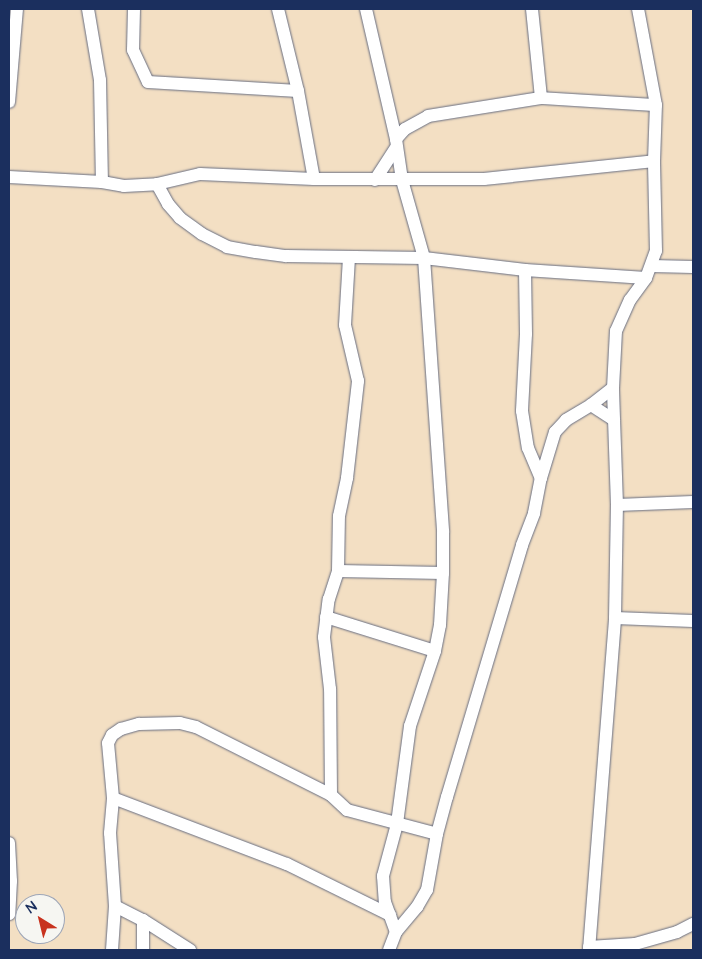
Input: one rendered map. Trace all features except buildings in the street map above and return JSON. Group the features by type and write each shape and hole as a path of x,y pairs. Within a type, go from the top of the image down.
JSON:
{"street":[{"path":"9,102 17,9"},
{"path":"88,9 100,80 102,182"},
{"path":"134,9 133,50 148,82 298,91"},
{"path":"278,9 298,91 314,179"},
{"path":"366,9 396,143 402,180 424,258 433,421 443,532 440,625 435,651 410,726 397,824 383,876 385,902 396,932"},
{"path":"532,9 541,98"},
{"path":"638,9 656,105 654,160 656,251 652,266 630,300 616,331 613,388 618,505 615,618 589,948 635,944 677,932 693,924"},
{"path":"375,180 405,129 428,116 541,98 656,105"},
{"path":"9,177 102,182 124,186 157,184 200,174 314,179 484,179 654,160"},
{"path":"157,184 168,204 180,218 202,234 227,247 286,256 424,258 525,270 646,278"},
{"path":"331,795 331,698 324,637 326,617 338,571 340,516 347,478 358,381 345,325 349,258"},
{"path":"652,266 693,267"},
{"path":"525,270 526,334 522,412 528,448 541,478"},
{"path":"389,950 396,932 417,907 427,890 437,834 506,598 534,513 541,478 555,432 566,420 591,405 613,388"},
{"path":"591,405 614,420"},
{"path":"618,505 693,502"},
{"path":"338,571 443,573"},
{"path":"326,617 435,651"},
{"path":"615,618 693,621"},
{"path":"112,950 115,906 110,833 114,798 108,743 112,734 121,729 139,724 180,723 196,727 331,795 347,810 437,834"},
{"path":"114,798 287,864 390,915"},
{"path":"9,843 11,881 9,914"},
{"path":"115,906 143,920 190,950"},
{"path":"143,920 143,950"}]}
